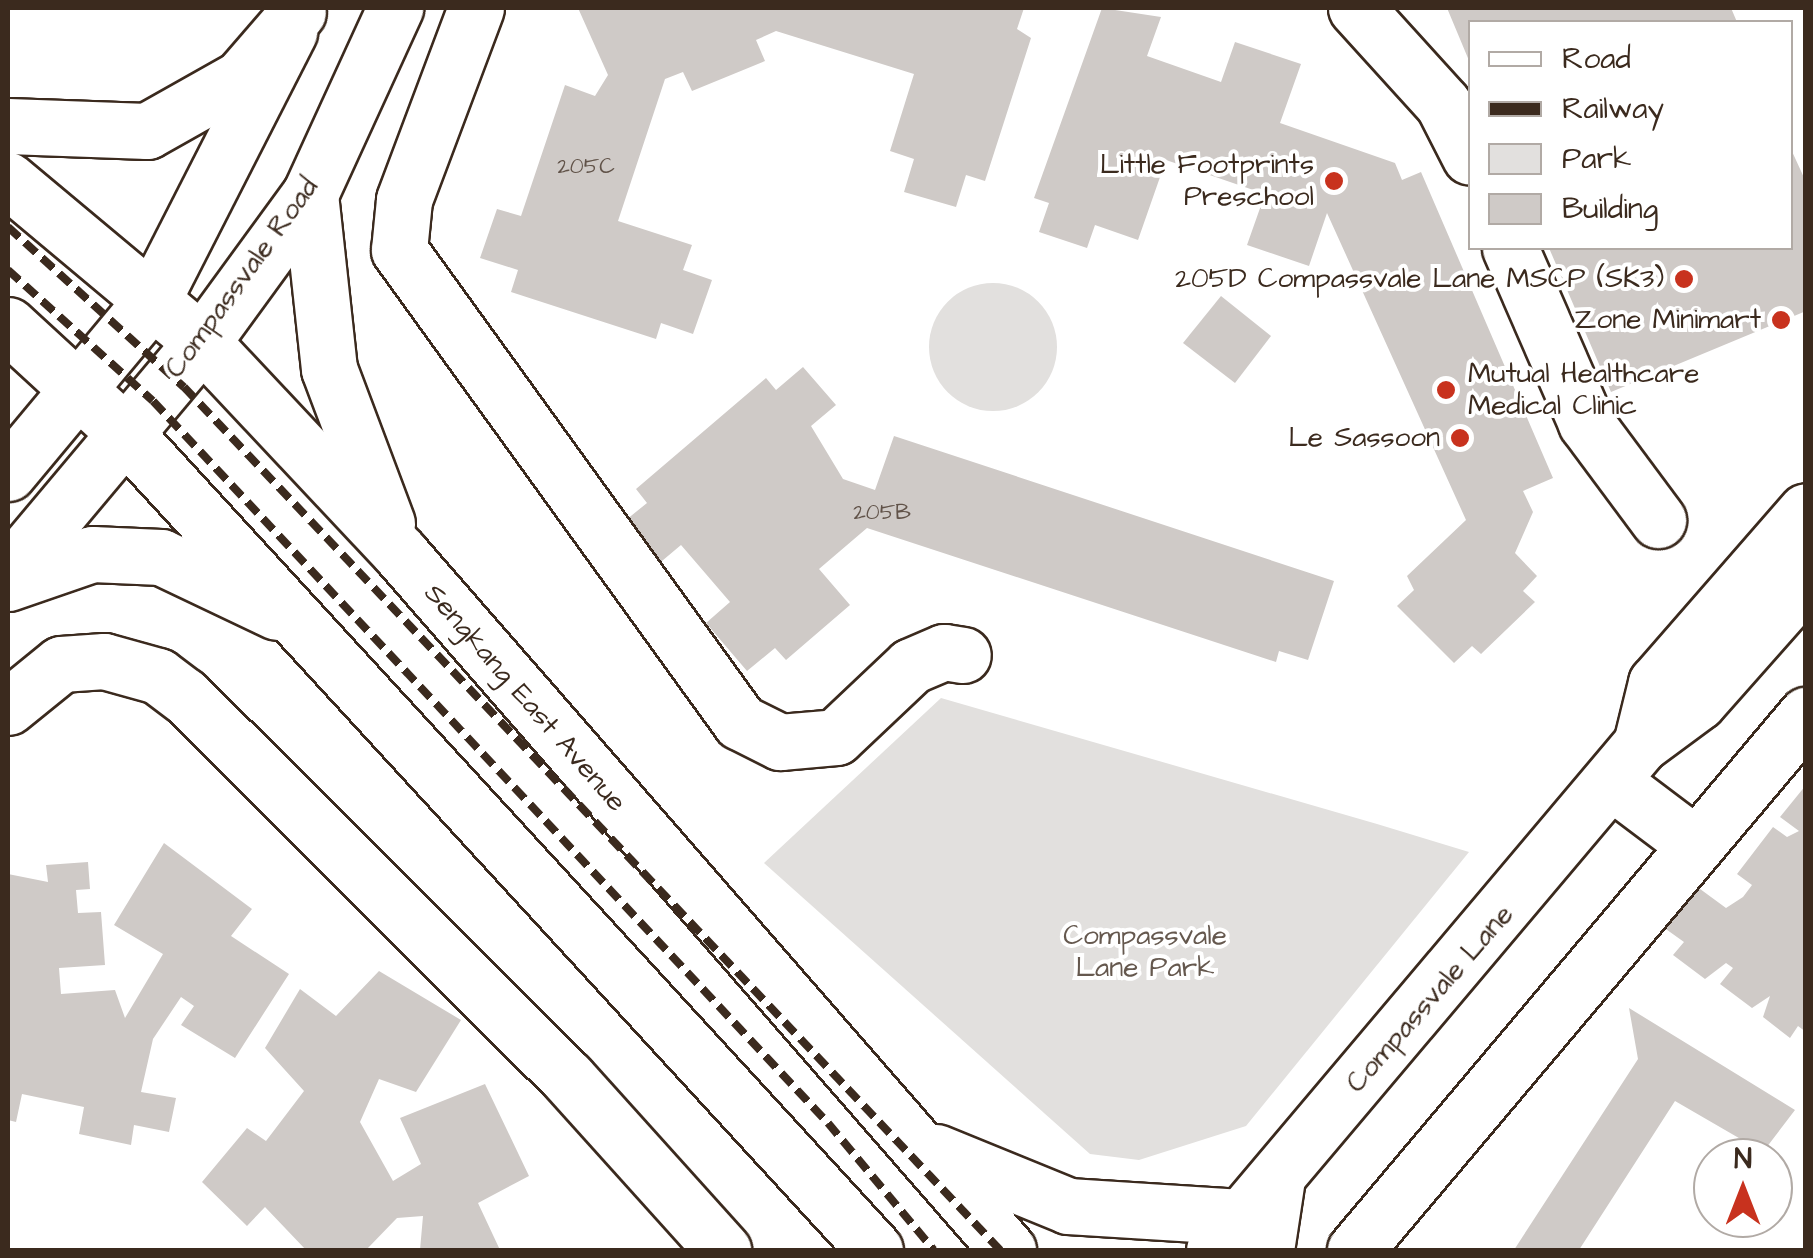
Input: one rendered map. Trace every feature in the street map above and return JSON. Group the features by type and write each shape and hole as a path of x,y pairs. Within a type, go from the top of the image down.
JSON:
{"main road":[{"name":"Compassvale Road","path":"8,573 122,430 202,342 310,194 395,8"},
{"path":"476,8 396,236 407,267 740,722 780,742 836,737 911,666 944,652 964,655"},
{"path":"1356,8 1434,92 1468,153"},
{"path":"8,126 146,131 240,78 299,10"},
{"path":"8,473 84,392 154,299 299,10"},
{"name":"Sengkang East Avenue","path":"8,180 202,342 400,553 1008,1250"},
{"path":"310,194 328,369 400,553"},
{"path":"1511,250 1586,423 1658,520"},
{"path":"8,325 122,430 876,1250"},
{"name":"Compassvale Lane","path":"1626,763 1656,683 1806,511"},
{"path":"8,584 92,554 161,557 303,624"},
{"name":"Compassvale Lane","path":"1251,1224 1626,763 1698,702 1806,580"},
{"path":"8,707 61,664 104,661 158,676 184,696 568,1078 723,1250"},
{"path":"1355,1250 1692,842 1806,715"},
{"path":"1626,763 1692,842"},
{"path":"908,1136 985,1179 1068,1206 1251,1224"}],"green space":[{"path":"993,283 1017,288 1038,302 1052,323 1057,347 1052,371 1038,392 1017,406 993,411 969,406 948,392 934,371 929,347 934,323 948,302 969,288"},
{"name":"Compassvale Lane Park","path":"941,698 1469,852 1246,1126 1139,1160 1090,1154 764,863"}],"building":[{"path":"578,8 1024,8 1017,29 1031,38 985,181 966,175 956,207 904,192 914,159 890,151 914,74 776,31 756,40 765,61 692,91 683,72 665,79 618,221 692,245 683,270 712,280 693,334 661,323 656,339 511,292 518,270 480,258 497,209 521,216 565,85 595,96 608,75"},
{"path":"1102,8 1161,17 1147,56 1221,82 1235,42 1301,64 1280,123 1395,163 1402,180 1421,172 1553,478 1523,491 1533,512 1515,553 1537,576 1523,591 1535,602 1481,654 1472,646 1454,663 1397,606 1414,590 1407,576 1466,520 1327,213 1309,266 1247,245 1265,194 1166,160 1138,240 1095,225 1087,248 1039,232 1049,203 1034,198"},
{"path":"1447,8 1731,8 1736,20 1468,20 1468,58"},
{"name":"205D Compassvale Lane MSCP (SK3)","path":"1793,154 1806,182 1806,311 1611,392 1550,250 1793,250"},
{"path":"1221,296 1271,336 1235,383 1183,343"},
{"path":"803,367 836,405 811,426 843,479 875,490 894,436 1334,581 1308,660 1279,651 1276,662 867,528 819,569 850,605 786,660 775,648 747,671 706,623 730,602 681,545 656,566 621,524 647,503 636,489 766,378 776,390"},
{"path":"1806,785 1806,1032 1798,1026 1790,1038 1763,1017 1770,996 1752,1008 1720,984 1733,968 1726,963 1705,979 1673,955 1684,942 1663,927 1696,886 1726,908 1743,897 1752,885 1737,874 1773,827 1787,837 1799,831 1780,817"},
{"path":"164,843 252,909 231,936 289,974 235,1058 181,1025 194,1006 181,997 153,1039 141,1092 176,1098 169,1132 134,1125 131,1145 79,1134 84,1107 22,1094 16,1122 8,1120 8,874 48,882 46,865 88,862 90,889 76,890 78,913 101,912 105,965 59,968 61,994 115,990 125,1018 163,954 114,925"},
{"path":"379,971 461,1020 416,1092 379,1079 360,1122 393,1181 421,1164 400,1118 485,1084 529,1176 478,1203 500,1250 420,1250 423,1216 397,1218 366,1250 306,1250 265,1207 247,1226 202,1182 247,1128 266,1141 304,1091 265,1048 300,989 336,1016"},
{"path":"1629,1008 1795,1110 1774,1138 1739,1138 1675,1101 1579,1250 1514,1250 1638,1059"}],"railway":[{"path":"8,227 184,387 1000,1250"},
{"path":"8,270 153,401 828,1123 934,1250"}],"place":[{"name":"Little Footprints Preschool","path":"1334,181"},
{"name":"205D Compassvale Lane MSCP (SK3)","path":"1684,279"},
{"name":"Zone Minimart","path":"1781,320"},
{"name":"Mutual Healthcare Medical Clinic","path":"1446,390"},
{"name":"Le Sassoon","path":"1460,438"}]}
